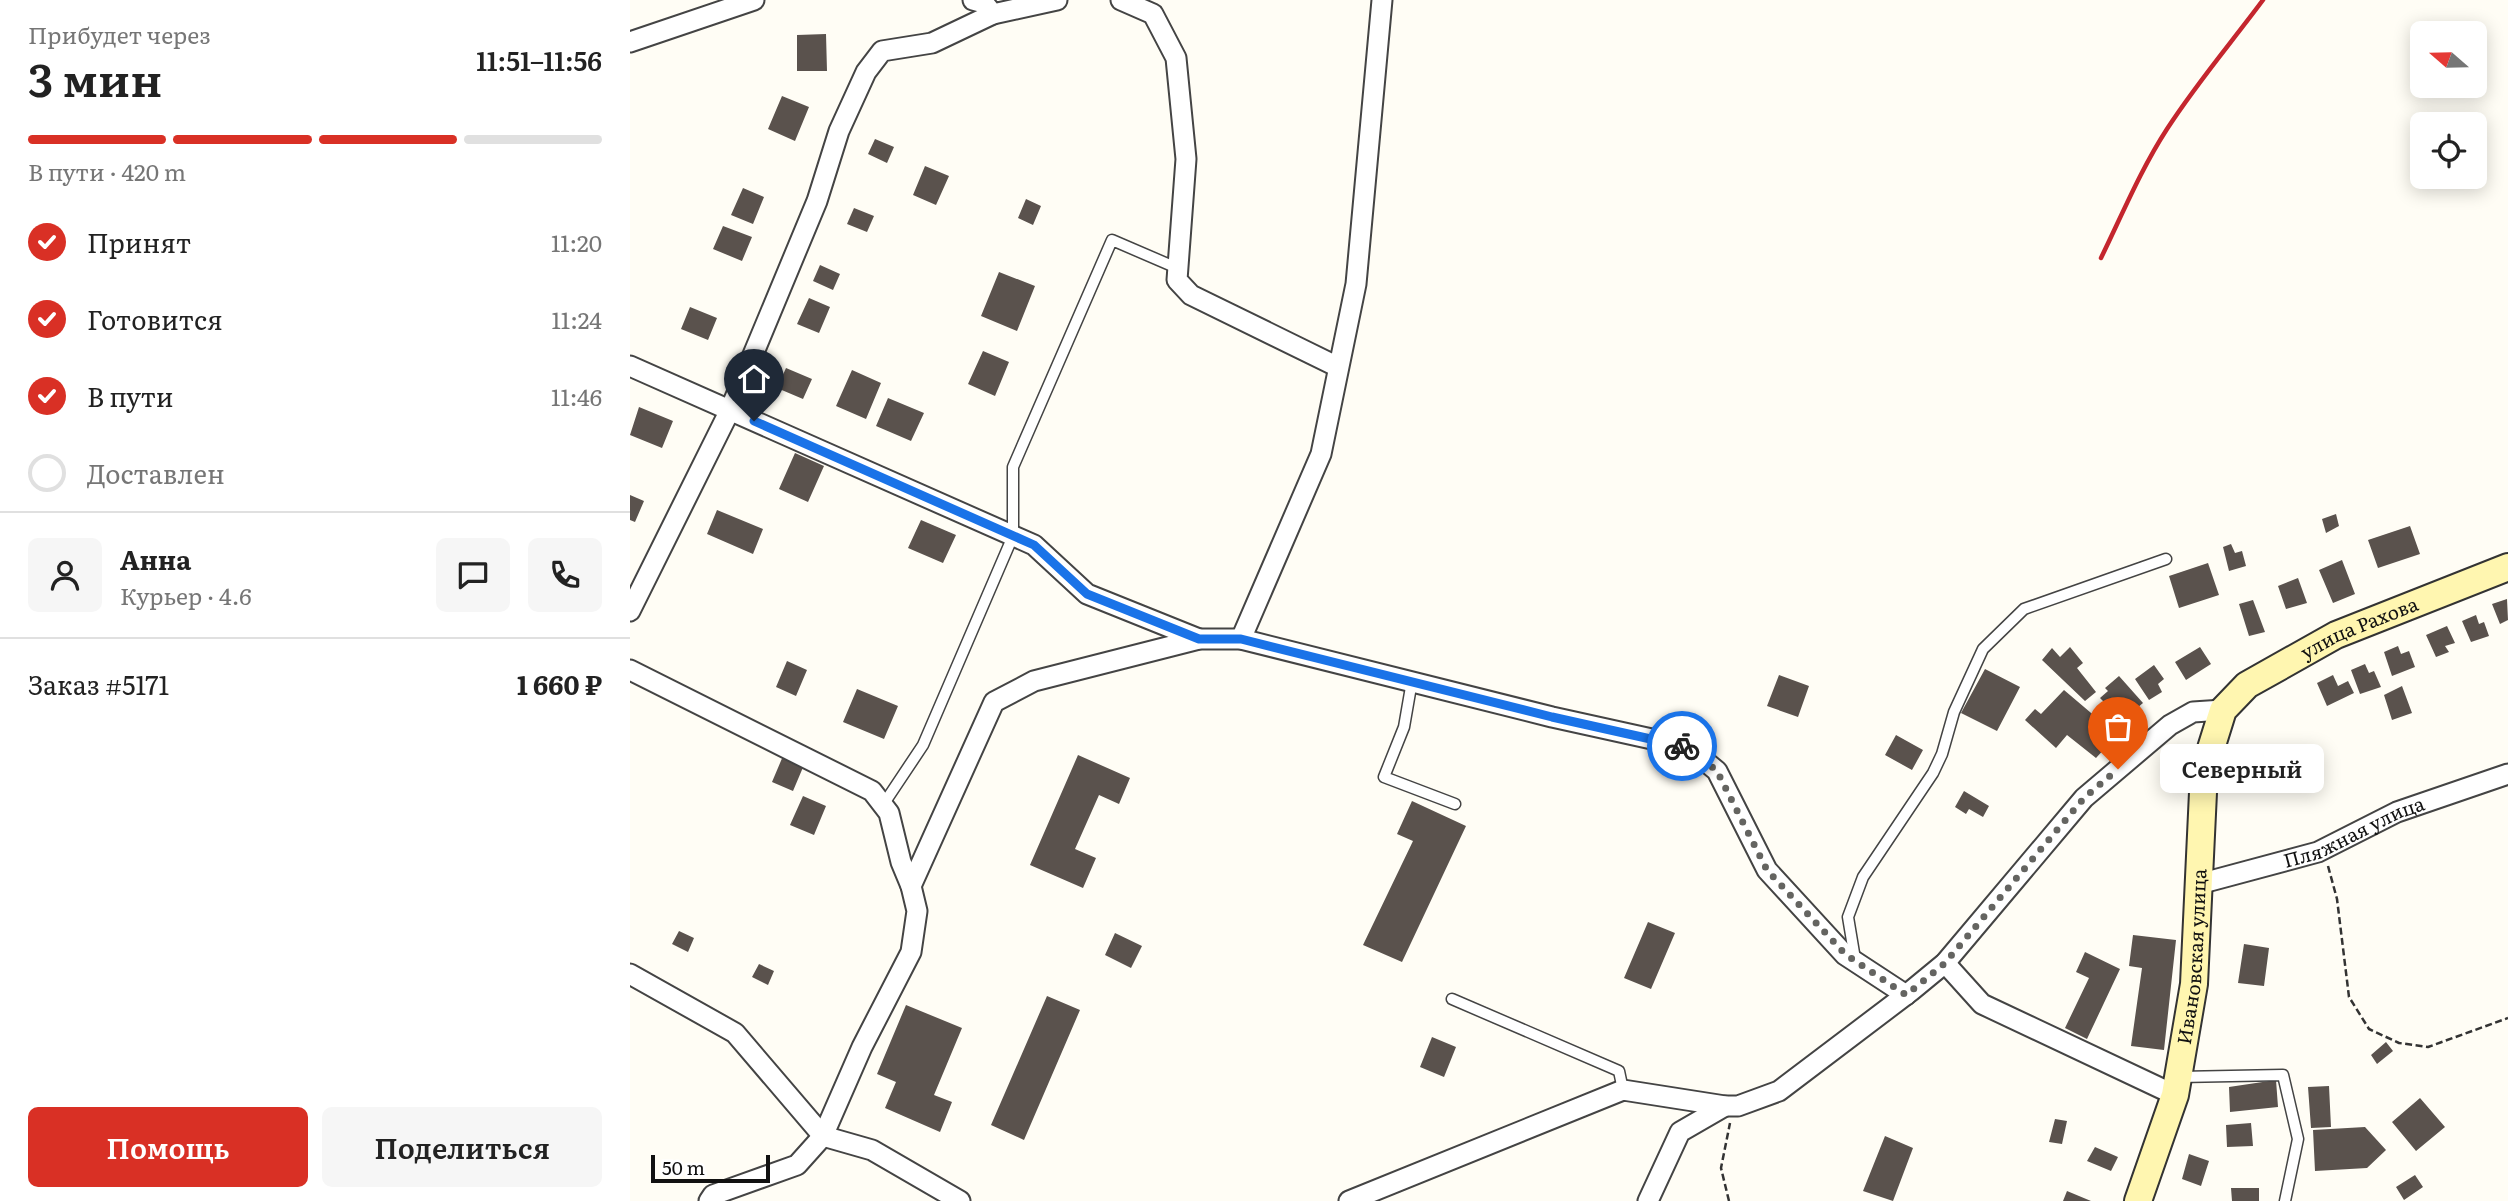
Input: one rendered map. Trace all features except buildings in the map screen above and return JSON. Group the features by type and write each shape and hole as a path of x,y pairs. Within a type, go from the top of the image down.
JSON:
{"main road":[{"name":"улица Рахова","path":"2223,710 2247,685 2336,635 2508,566"},
{"name":"Ивановская улица","path":"2138,1201 2177,1086 2194,984 2204,771 2223,710"}],"street":[{"path":"630,42 754,0"},
{"path":"973,0 984,3 993,14"},
{"path":"630,611 730,410 817,201 839,131 866,72 882,51 932,43 993,14 1057,0"},
{"path":"1121,0 1153,13 1176,58 1185,159 1177,281 1191,295 1338,367"},
{"path":"1241,639 1321,454 1356,284 1382,0"},
{"path":"630,366 1034,545 1087,594 1199,639"},
{"path":"911,886 994,702 1034,681 1199,639 1241,639 1552,717 1688,747 1717,771 1767,870 1856,963 1906,995"},
{"path":"630,670 873,791 889,813 916,911 911,953 862,1047 823,1136 797,1165 707,1199"},
{"path":"1648,1201 1680,1132 1731,1106 1779,1091 1906,995 1945,963 2084,798 2169,725 2193,712 2223,710"},
{"name":"Пляжная улица","path":"2199,884 2318,852 2397,813 2508,774"},
{"path":"1945,963 1982,1004 2177,1086"},
{"path":"630,974 735,1032 823,1136 872,1150 960,1201"},
{"path":"1349,1201 1623,1090 1731,1106"}],"lane":[{"path":"883,805 923,745 1013,536 1013,467 1112,240 1177,268"},
{"path":"1856,963 1848,917 1863,877 1933,773 1942,754 1954,712 1983,649 2024,608 2166,559"},
{"path":"1412,681 1404,727 1384,777 1455,804"},
{"path":"1452,999 1619,1071 1623,1090"},
{"path":"2177,1086 2283,1075 2298,1139 2284,1201"}],"path":[{"path":"2318,852 2330,870 2337,900 2349,997 2369,1029 2399,1043 2428,1047 2508,1018"},
{"path":"1731,1106 1721,1168 1729,1200 1734,1201"}],"railway":[{"path":"2101,258 2140,176 2167,129 2263,0"}],"way so far":[{"path":"1682,746 1688,747 1717,771 1767,870 1845,954 1906,995 1945,963 2084,798 2118,769"}],"place":[{"name":"Северный","path":"2118,769"}],"route":[{"path":"754,421 1034,545 1087,594 1199,639 1241,639 1282,648 1552,717 1682,746"}]}
